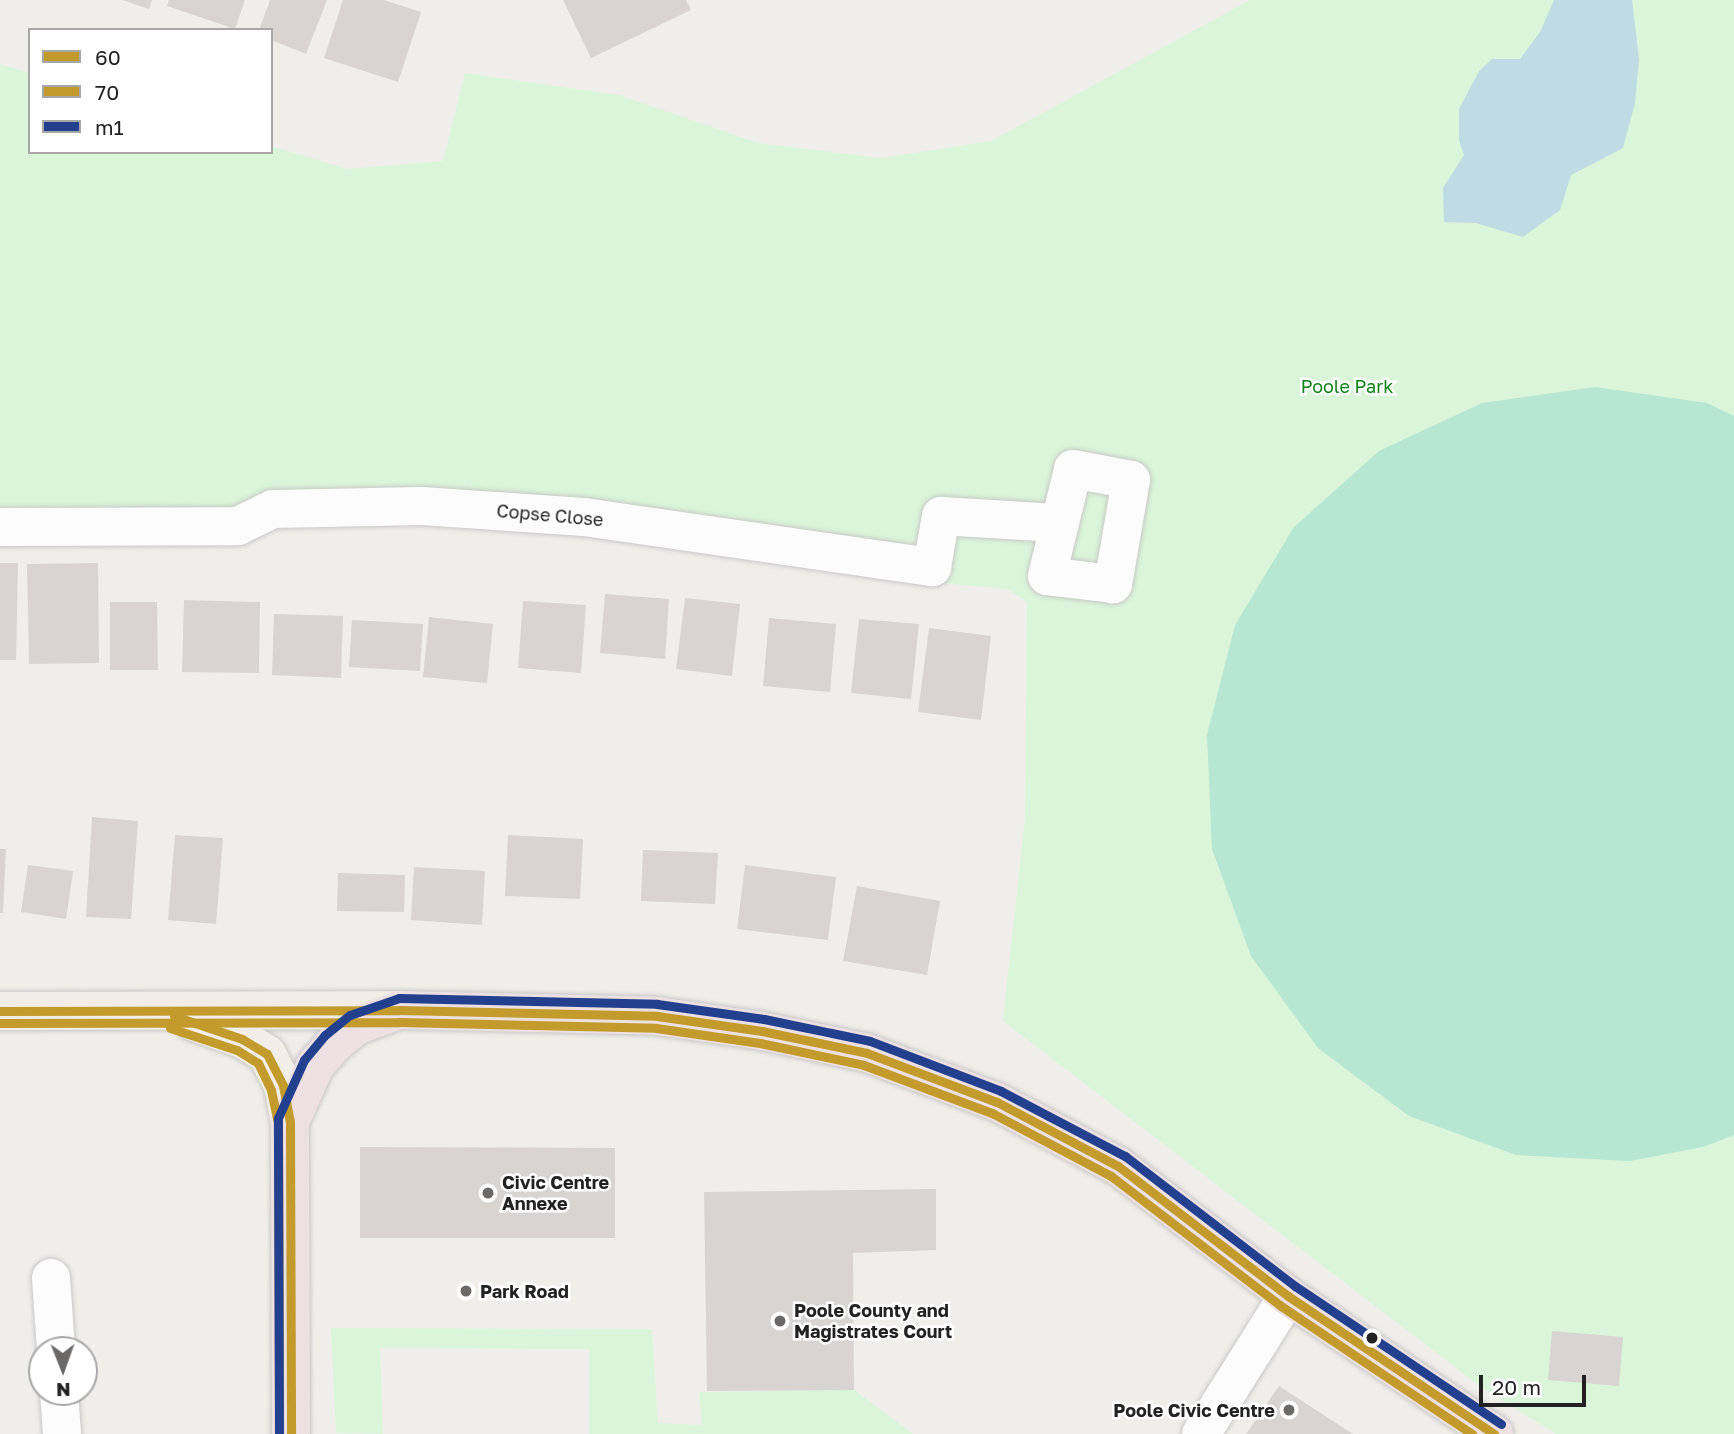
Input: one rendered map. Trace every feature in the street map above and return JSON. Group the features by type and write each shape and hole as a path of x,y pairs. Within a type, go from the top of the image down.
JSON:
{"highway":[{"path":"291,1434 290,1122 315,1066 334,1044 356,1026 399,1010 657,1016 762,1031 867,1053 997,1102 1118,1166 1287,1296 1494,1434"}],"main road":[{"path":"0,1012 399,1010"},
{"path":"159,1012 215,1028 242,1039 267,1054 283,1086 290,1122"}],"street":[{"name":"Copse Close","path":"0,527 237,526 273,509 422,506 584,517 932,566 941,516 1057,523"},
{"path":"51,1278 55,1336"},
{"path":"1201,1434 1287,1296"},
{"path":"60,1406 62,1434"}],"green space":[{"name":"Poole Park","path":"1250,0 1734,0 1734,1434 1556,1434 1481,1387 1003,1021 1025,818 1027,602 1008,589 930,582 584,517 0,527 0,64 28,72 28,154 273,154 273,147 347,169 443,161 465,73 619,95 758,143 881,158 991,141"},
{"path":"1595,387 1707,403 1734,416 1734,1135 1703,1147 1630,1161 1516,1155 1409,1116 1318,1048 1251,956 1212,849 1207,735 1235,625 1294,527 1379,451 1482,403"},
{"path":"331,1328 652,1329 658,1423 702,1425 699,1392 854,1390 913,1434 589,1434 589,1349 380,1348 383,1434 336,1433"}],"water":[{"path":"1554,0 1632,0 1639,59 1635,103 1623,148 1571,175 1560,210 1523,237 1476,223 1444,222 1443,188 1464,155 1459,140 1459,109 1479,71 1492,59 1520,59 1540,32"}],"building":[{"path":"122,0 152,0 149,9"},
{"path":"169,0 245,0 235,28 167,6"},
{"path":"270,0 327,0 306,54 273,41 273,28 260,28"},
{"path":"343,0 384,0 421,12 398,82 324,58"},
{"path":"563,0 686,0 691,10 591,58"},
{"path":"0,563 18,563 16,660 0,660"},
{"path":"98,563 99,663 29,664 27,564"},
{"path":"605,594 669,599 665,659 600,653"},
{"path":"685,598 740,604 732,676 676,669"},
{"path":"184,600 260,602 259,673 182,672"},
{"path":"523,601 586,605 581,673 518,668"},
{"path":"110,602 157,602 158,670 110,670"},
{"path":"274,614 343,616 341,678 272,675"},
{"path":"429,617 493,624 487,683 423,677"},
{"path":"769,618 836,624 830,692 763,686"},
{"path":"859,619 919,624 911,699 851,693"},
{"path":"352,620 423,624 420,671 349,667"},
{"path":"929,628 991,636 981,720 918,712"},
{"path":"92,817 138,821 131,919 86,917"},
{"path":"175,835 223,838 216,924 168,920"},
{"path":"508,835 583,839 580,899 505,896"},
{"path":"0,849 6,849 3,913 0,913"},
{"path":"643,850 718,853 715,904 641,901"},
{"path":"28,865 73,871 66,919 21,912"},
{"path":"745,865 836,877 828,940 737,929"},
{"path":"414,867 485,871 482,925 411,920"},
{"path":"338,873 405,875 404,912 337,911"},
{"path":"857,886 940,901 927,975 843,961"},
{"name":"Civic Centre Annexe","path":"360,1147 615,1148 615,1238 360,1238"},
{"name":"Poole County and Magistrates Court","path":"936,1189 936,1250 853,1253 854,1390 707,1391 704,1192"},
{"path":"1552,1331 1623,1337 1619,1386 1548,1380"},
{"name":"Poole Civic Centre","path":"1279,1386 1353,1434 1246,1434"}],"transit line":[{"name":"m1","path":"279,1434 278,1118 304,1060 325,1035 350,1015 399,998 657,1004 764,1019 870,1041 1001,1091 1125,1156 1295,1286 1501,1424"},
{"name":"60","path":"0,1011 399,1010 657,1016 762,1031 867,1053 997,1102 1118,1166 1288,1296 1494,1434"},
{"name":"60","path":"174,1016 242,1039 267,1054 283,1086 290,1122 291,1434"},
{"name":"70","path":"0,1023 399,1022 656,1028 760,1043 864,1065 992,1113 1111,1176 1281,1306 1472,1434"},
{"name":"70","path":"170,1028 237,1050 258,1063 271,1090 278,1123 279,1434"}],"place":[{"name":"Civic Centre Annexe","path":"488,1193"},
{"name":"Park Road","path":"466,1291"},
{"name":"Poole County and Magistrates Court","path":"780,1321"},
{"name":"Poole Civic Centre","path":"1289,1410"}]}
